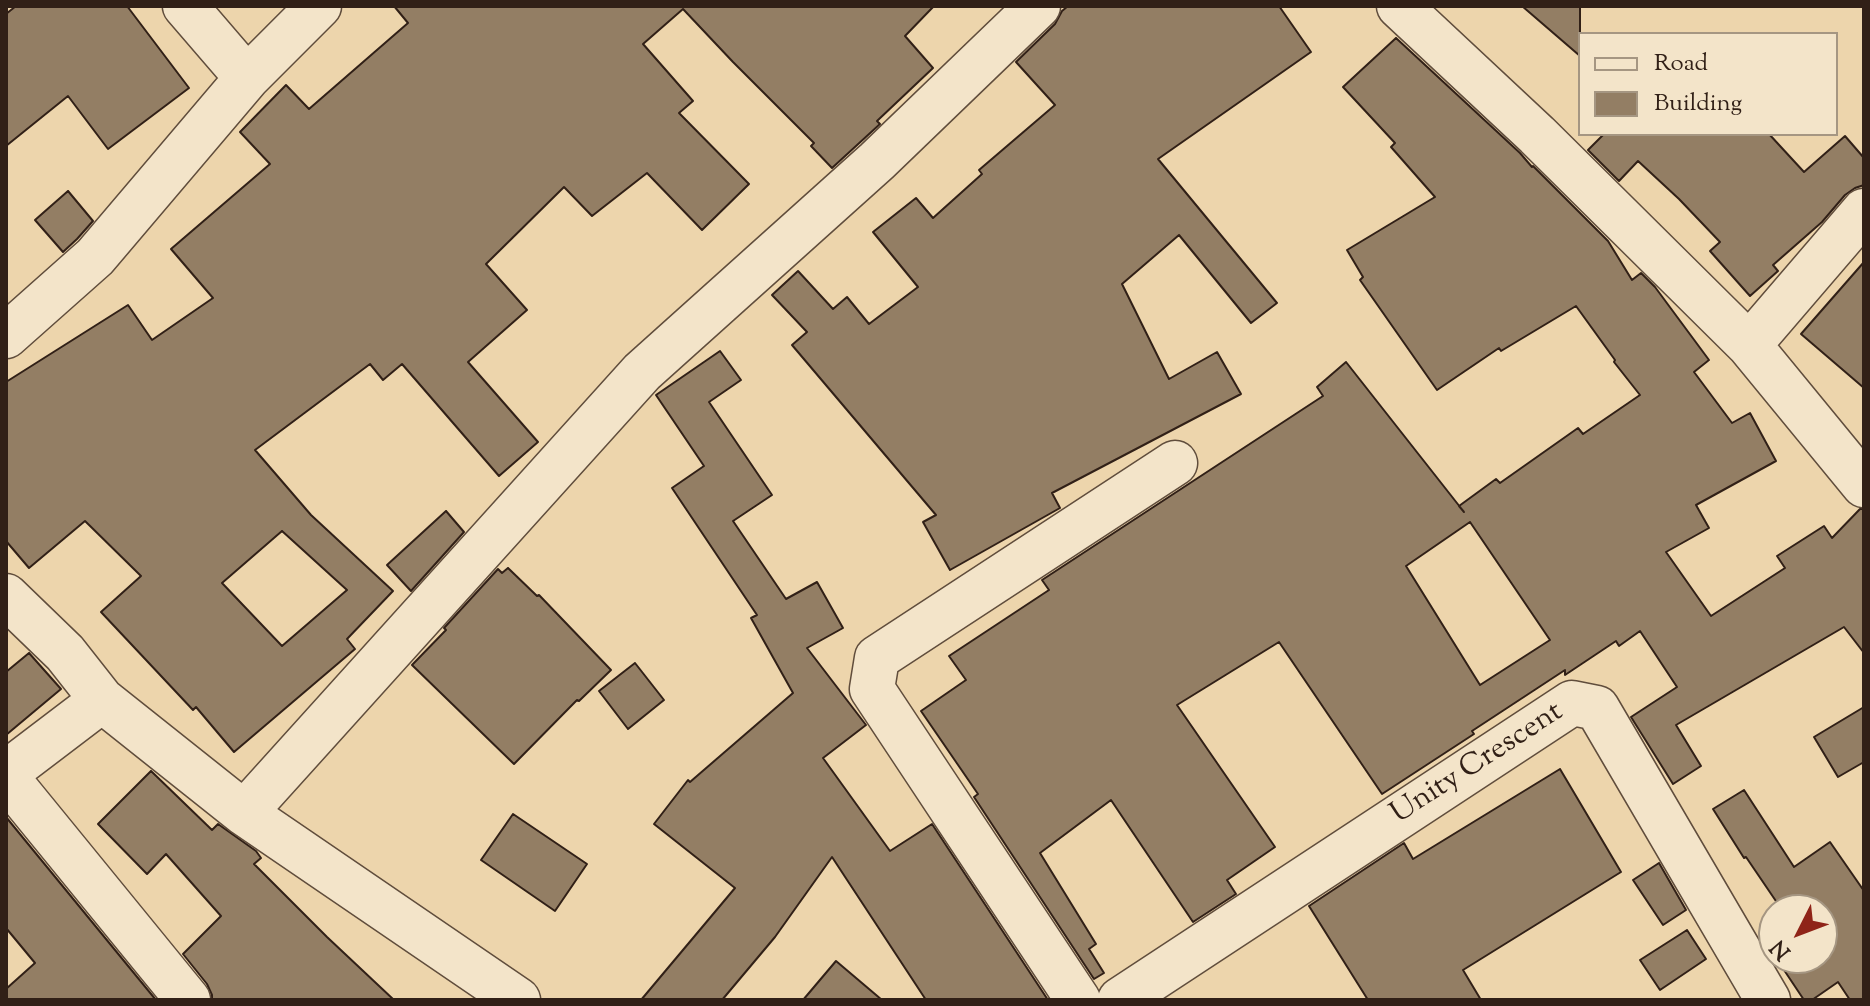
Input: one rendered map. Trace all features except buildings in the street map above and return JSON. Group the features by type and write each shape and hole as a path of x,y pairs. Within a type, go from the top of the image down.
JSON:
{"street":[{"path":"185,6 247,78"},
{"path":"6,336 95,257 247,78 319,6"},
{"path":"244,813 642,372 877,161 1038,6"},
{"path":"1399,6 1537,135 1749,345 1864,485"},
{"path":"1749,345 1864,211"},
{"path":"1078,1000 872,689 877,658 1175,463"},
{"path":"6,596 65,653 102,700 244,813 518,1000"},
{"path":"102,700 6,775 188,1000"},
{"name":"Unity Crescent","path":"1120,1000 1572,703 1597,708 1768,1000"}]}
